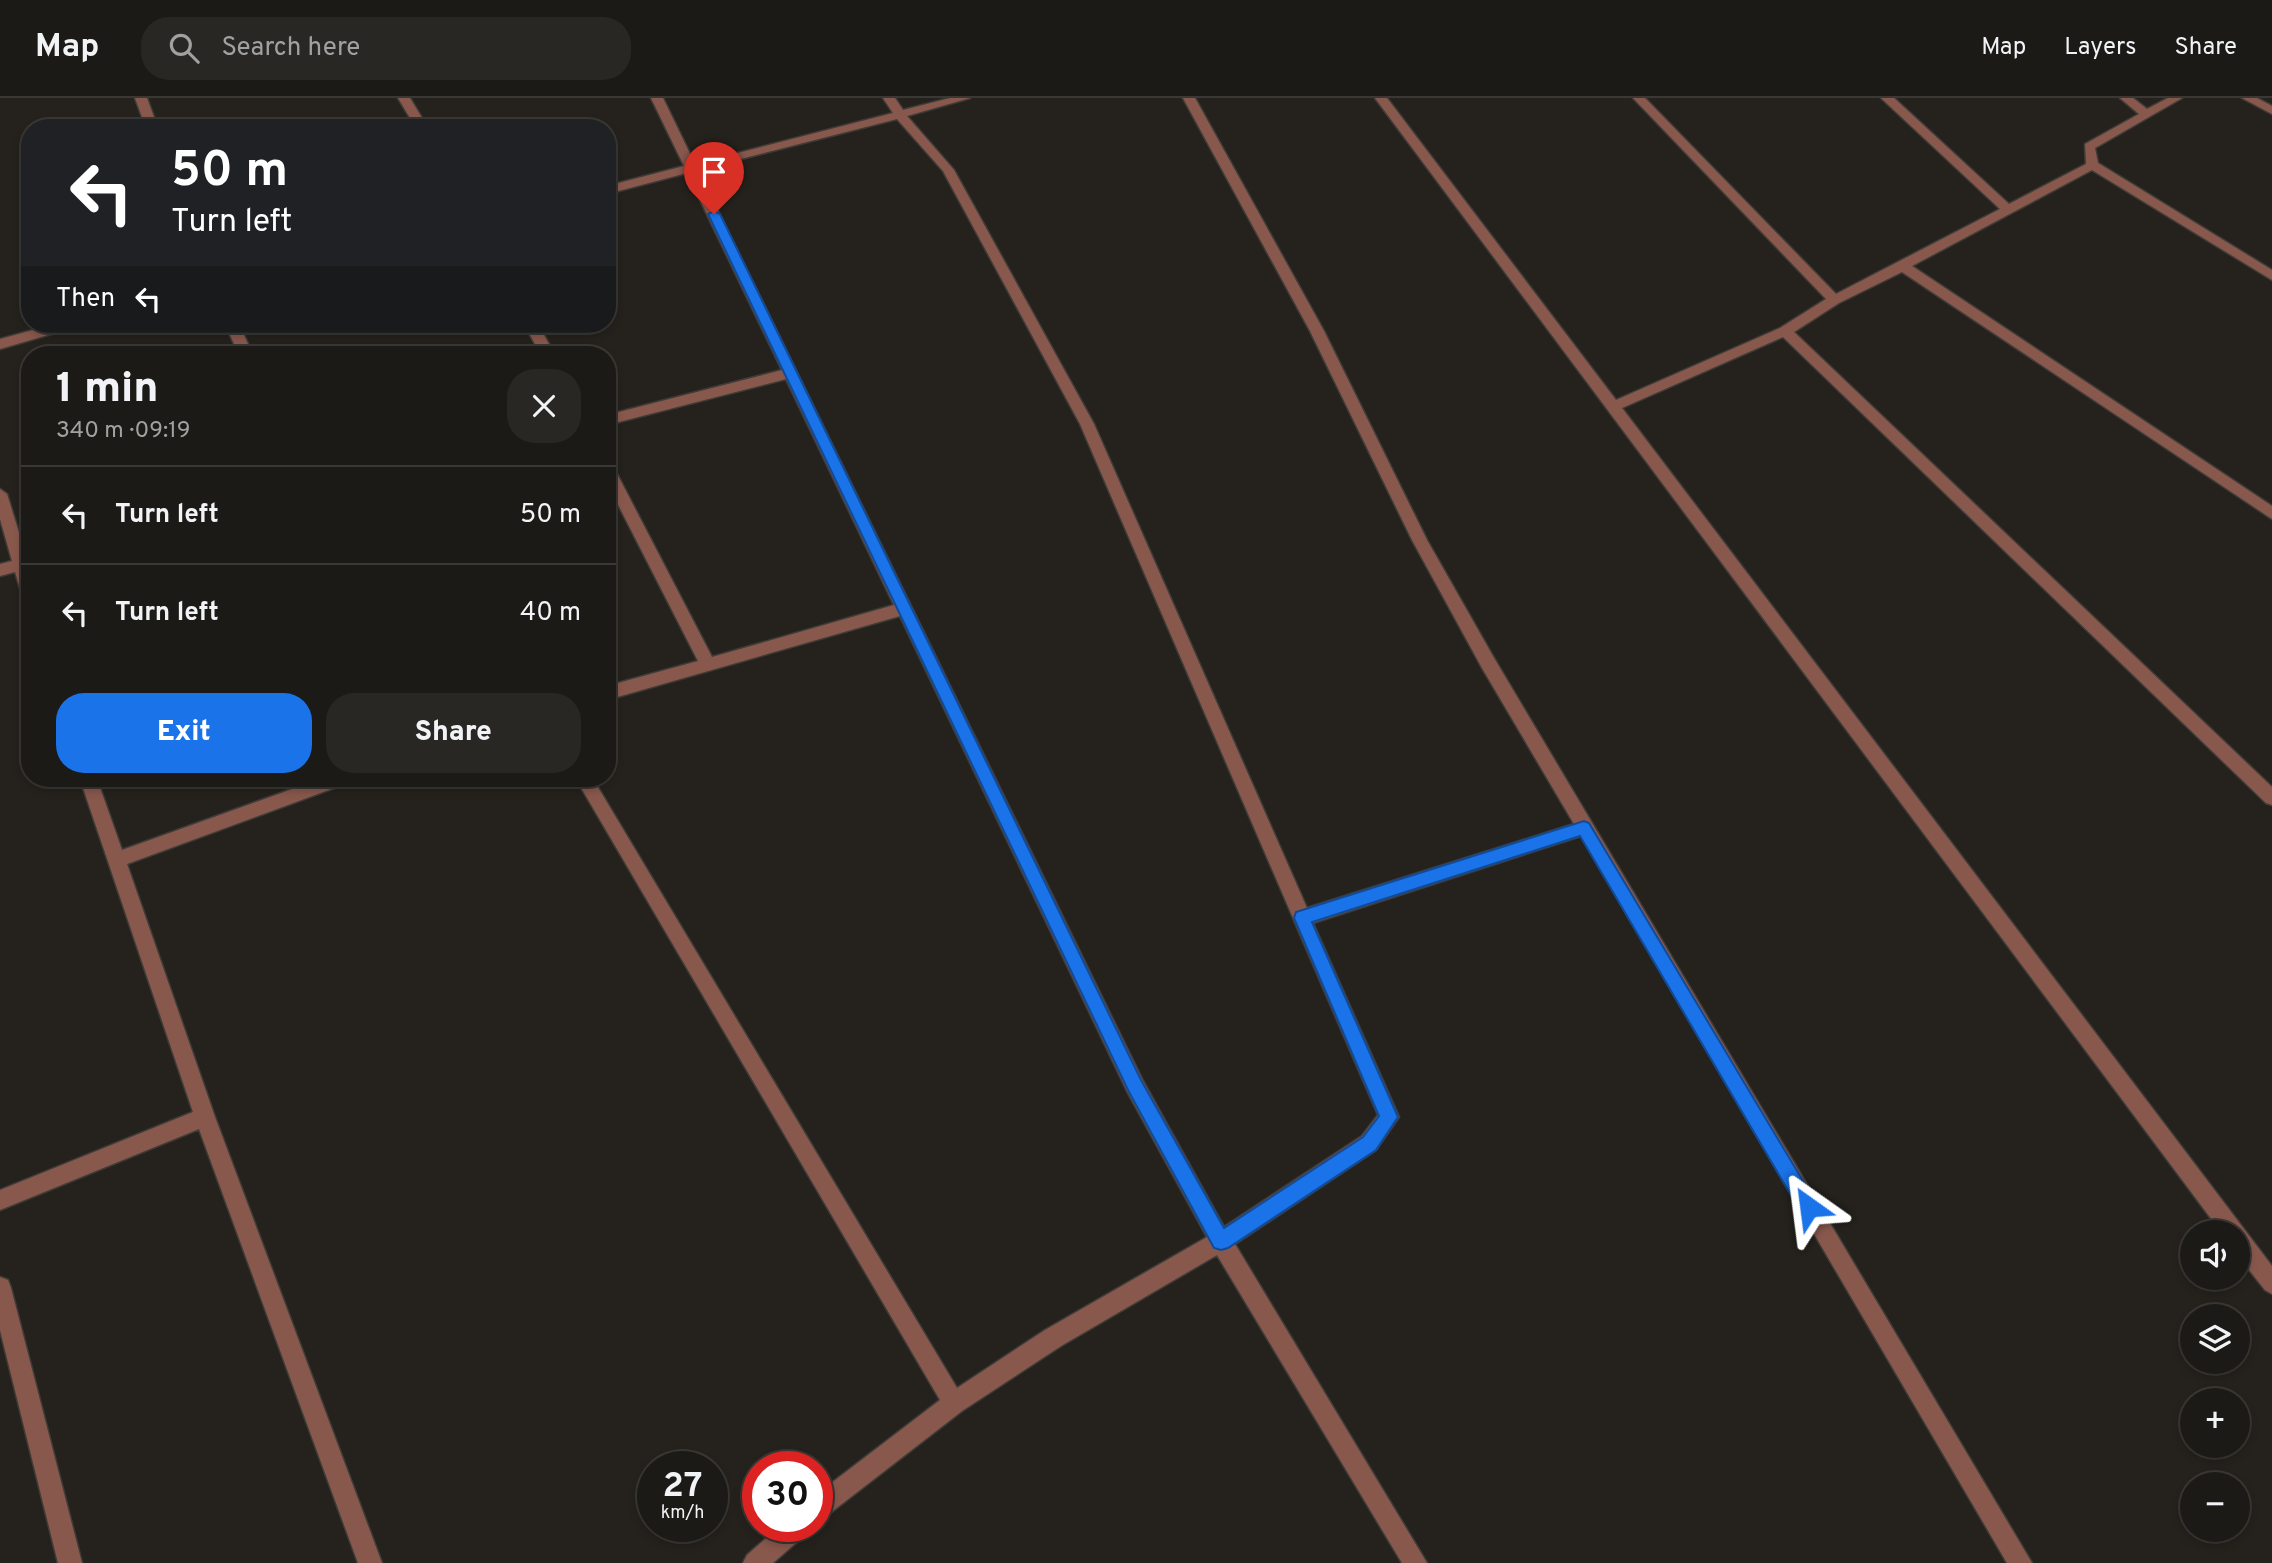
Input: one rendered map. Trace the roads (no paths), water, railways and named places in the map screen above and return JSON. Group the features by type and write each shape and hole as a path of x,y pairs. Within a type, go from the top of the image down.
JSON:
{"street":[{"path":"141,98 149,119"},
{"path":"404,98 417,119"},
{"path":"657,98 1135,1086 1221,1241 1415,1563"},
{"path":"833,1497 954,1403 1053,1338 1221,1241 1369,1143 1389,1117 1087,424 948,170 901,116 889,98"},
{"path":"616,188 964,98"},
{"path":"1189,98 1317,331 1420,540 1584,828 2020,1563"},
{"path":"1381,98 2225,1220"},
{"path":"1639,98 1834,300"},
{"path":"1887,98 2008,210"},
{"path":"2126,98 2147,115"},
{"path":"2176,98 2089,147 2092,164 2272,276"},
{"path":"2248,98 2272,111"},
{"path":"1614,406 1785,331 1834,300 1903,267 2092,164"},
{"path":"1903,267 2272,513"},
{"path":"1785,331 2272,797"},
{"path":"0,344 38,333"},
{"path":"616,417 790,373"},
{"path":"616,486 707,663"},
{"path":"0,494 21,568"},
{"path":"0,570 20,565"},
{"path":"616,689 903,609"},
{"path":"92,787 205,1117 370,1563"},
{"path":"116,860 317,787"},
{"path":"589,787 954,1403"},
{"path":"1302,918 1584,828"},
{"path":"0,1200 205,1117"},
{"path":"2250,1254 2272,1283"},
{"path":"0,1288 70,1563"},
{"path":"755,1563 779,1542"}]}
